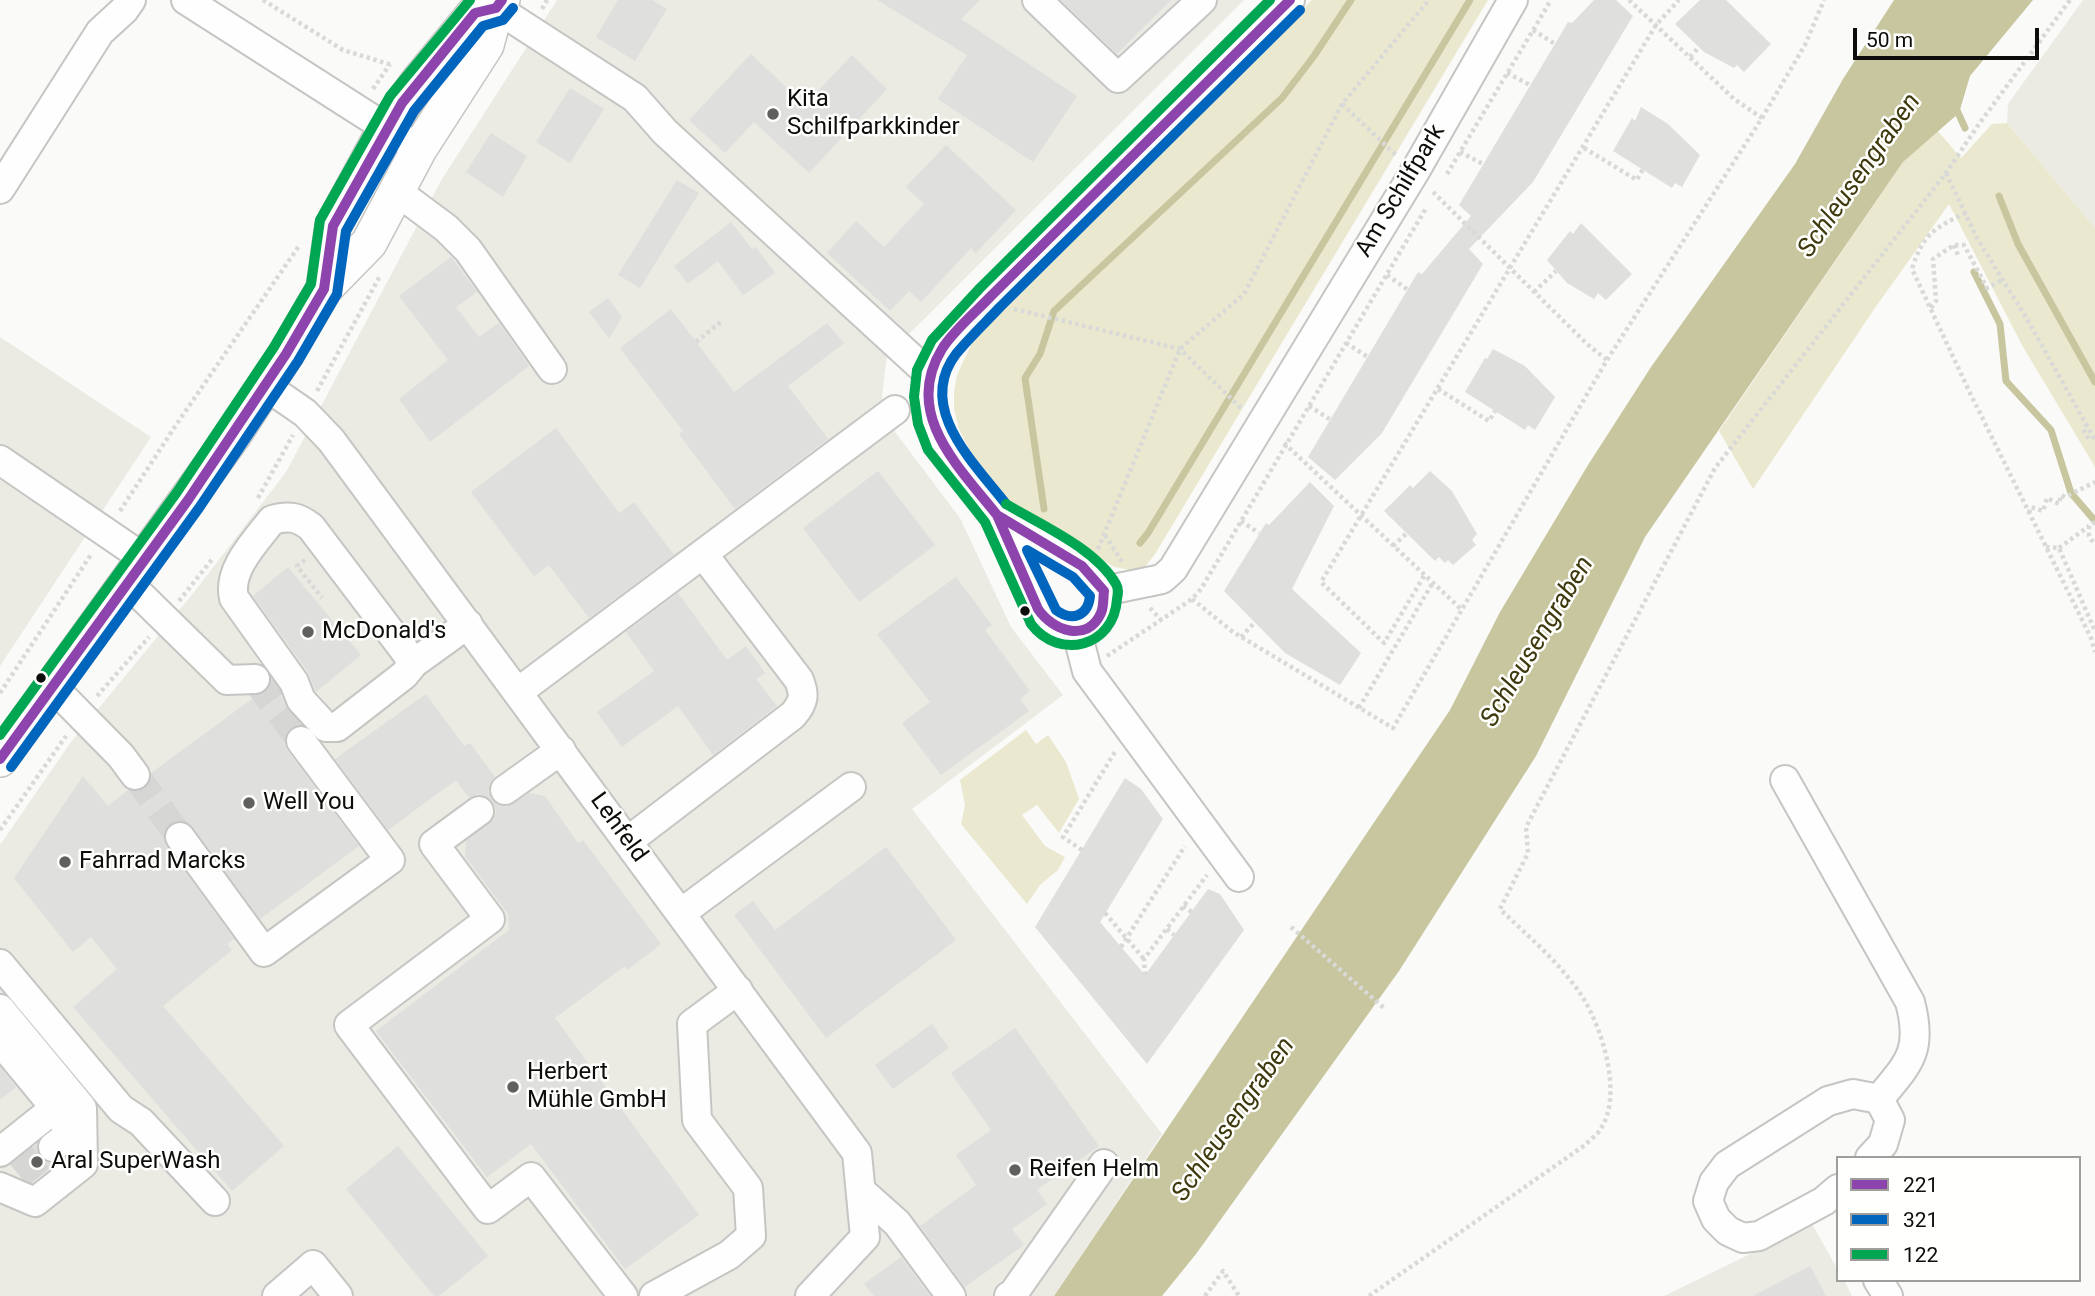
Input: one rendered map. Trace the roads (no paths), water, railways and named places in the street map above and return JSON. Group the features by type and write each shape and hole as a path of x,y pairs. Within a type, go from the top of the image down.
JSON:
{"main road":[{"path":"324,289 333,226 386,128 418,82 475,13 499,4"},
{"path":"0,759 137,571 266,386 324,289 369,243 419,149 486,45 499,4"}],"street":[{"path":"0,189 100,32 131,0"},
{"path":"186,0 419,149"},
{"path":"1037,0 1118,78 1202,0"},
{"path":"997,515 1082,566 1104,591 1102,612 1092,625 1077,632 1060,630 1047,621 1038,609 997,515 941,444 932,420 928,395 930,375 943,348 990,297 1290,0"},
{"name":"Am Schilfpark","path":"1104,591 1162,579 1173,569 1250,418 1404,163 1513,0"},
{"path":"499,4 635,98 665,132 930,375"},
{"path":"395,190 446,228 468,250 552,369"},
{"name":"Lehfeld","path":"266,386 305,413 326,434 857,1153 865,1237 810,1296"},
{"path":"518,692 895,410"},
{"path":"0,460 106,532 227,680 255,679"},
{"path":"414,663 312,527 290,516 272,520 252,547 232,582 234,598 294,682 301,700 326,727 337,727 404,675 414,663 468,624"},
{"path":"628,841 793,715 801,705 804,693 799,680 703,554"},
{"path":"1077,632 1087,671 1239,877"},
{"path":"52,687 121,755 135,775"},
{"path":"180,837 264,952 390,860 301,741"},
{"path":"505,790 561,750"},
{"path":"1784,780 1910,1002 1916,1025 1915,1046 1903,1070 1879,1099"},
{"path":"681,913 851,787"},
{"path":"479,811 434,844 491,919 349,1025 488,1209 531,1177 623,1296"},
{"path":"0,964 121,1109 141,1122 215,1201"},
{"path":"654,1296 729,1255 751,1236 748,1188 697,1120 696,1106 692,1024 738,990"},
{"path":"0,1009 82,1108 83,1164 35,1202 11,1185"},
{"path":"0,1041 66,1121 66,1137 53,1147"},
{"path":"1833,1204 1759,1236 1743,1238 1728,1231 1716,1219 1709,1201 1714,1182 1727,1165 1828,1101 1853,1094 1879,1099"},
{"path":"1872,1156 1883,1144 1890,1120 1879,1099"},
{"path":"0,1152 55,1108"},
{"path":"1009,1296 1104,1164"},
{"path":"861,1191 897,1223 951,1296"},
{"path":"276,1296 313,1265 338,1296"}],"water":[{"name":"Schleusengraben","path":"1894,0 2033,0 1970,76 1959,113 1903,162 1645,537 1536,756 1399,971 1196,1254 1162,1296 1054,1296 1450,710 1500,612 1588,465 1651,367 1795,164 1843,79"}],"waterway":[{"path":"1044,509 1025,378 1040,354 1054,311 1282,98 1351,0"},
{"path":"1140,543 1470,0"},
{"path":"1955,106 1965,128"},
{"path":"1999,196 2018,244 2095,382"},
{"path":"1974,272 2000,324 2006,381 2051,430 2071,493 2095,521"}],"tunnel":[{"path":"255,679 301,741"},
{"path":"135,775 180,837"},
{"path":"19,1175 53,1147"}],"place":[{"name":"Kita Schilfparkkinder","path":"773,114"},
{"name":"McDonald's","path":"308,632"},
{"name":"Well You","path":"249,803"},
{"name":"Fahrrad Marcks","path":"65,862"},
{"name":"Herbert Mühle GmbH","path":"513,1087"},
{"name":"Aral SuperWash","path":"37,1162"},
{"name":"Reifen Helm","path":"1015,1170"}]}
